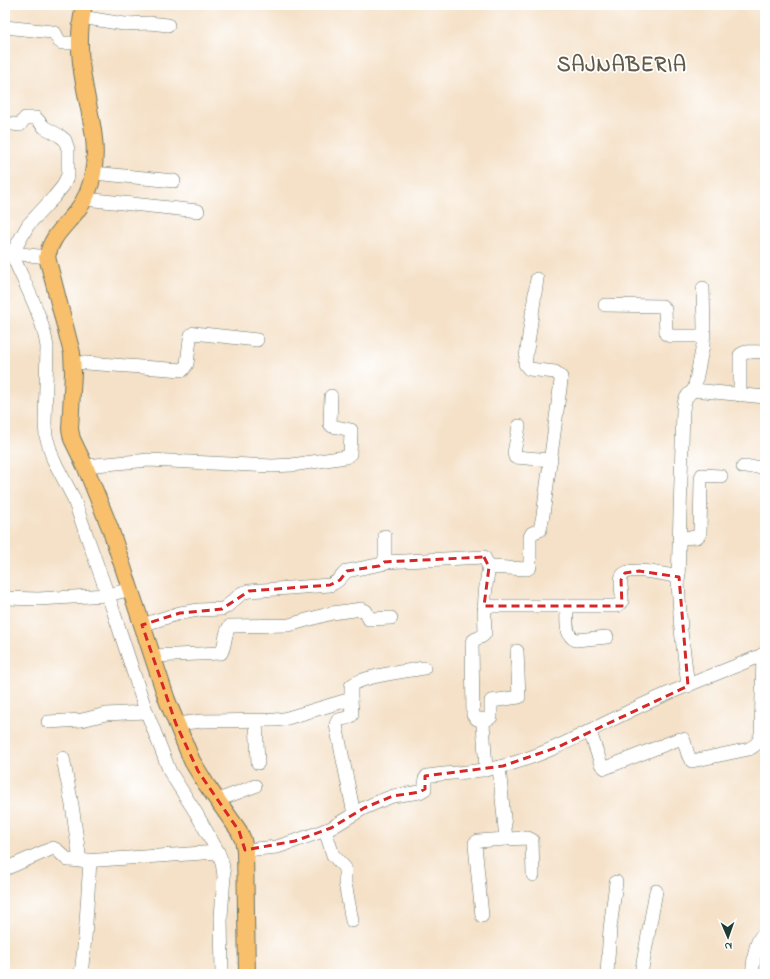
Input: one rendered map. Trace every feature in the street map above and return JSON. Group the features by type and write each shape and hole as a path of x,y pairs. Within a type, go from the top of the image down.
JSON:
{"main road":[{"path":"83,11 71,43 81,65 94,136 94,173 85,199 77,211 54,238 49,247 24,255 69,340 72,362 70,429 72,439 85,466 110,528 120,592 142,625 176,724 192,761 239,831 243,840 245,850 247,974"}],"street":[{"path":"83,11 124,24 148,23 168,25"},
{"path":"5,27 55,33 59,41 71,43"},
{"path":"5,123 20,125 25,118 36,118 41,125 62,137 68,148 68,175 63,186 28,225 24,255 38,313 46,337 46,436 53,459 120,592 146,712 170,772 196,813 222,862 224,876 221,918 222,974"},
{"path":"94,173 174,181"},
{"path":"85,199 198,211"},
{"path":"489,567 527,569 530,567 530,537 532,533 540,530 551,460 561,377 555,372 529,369 525,364 537,279"},
{"path":"694,390 704,336 703,288"},
{"path":"605,305 662,306 665,309 665,332 667,335 704,336"},
{"path":"72,362 183,370 187,364 191,335 194,333 257,340"},
{"path":"740,395 740,355 742,352 765,352"},
{"path":"688,686 681,630 679,577 683,410 687,396 694,390 765,397"},
{"path":"85,466 149,460 272,466 292,465 346,457 350,454 352,433 351,430 332,426 330,424 332,396"},
{"path":"519,426 514,453 515,457 551,460"},
{"path":"743,467 765,468"},
{"path":"680,538 697,537 700,534 702,476 721,476"},
{"path":"384,562 386,536"},
{"path":"142,625 180,613 222,609 242,593 249,590 330,585 340,580 346,571 379,566 384,562 484,557 489,567 484,588 484,635 472,642 472,710 474,717 486,720"},
{"path":"484,606 618,606 622,601 622,576 629,571 679,577"},
{"path":"5,598 38,599 120,592"},
{"path":"567,606 568,635 571,639 576,640 607,637"},
{"path":"153,656 221,653 224,648 227,630 230,626 289,625 332,613 362,609 366,611 369,619 392,618"},
{"path":"486,770 483,726 484,721 491,717 492,701 519,697 517,651"},
{"path":"245,850 277,847 296,841 325,830 364,808 393,796 420,792 425,789 425,779 427,776 486,770 500,767 548,751 590,732 636,708 764,654 761,734 757,745 749,749 692,761 689,758 685,742 683,739 679,738 605,768 601,764 590,732"},
{"path":"354,814 336,725 336,722 339,720 348,719 352,715 351,686 356,682 388,674 424,668"},
{"path":"176,724 202,721 256,721 292,718 351,699"},
{"path":"48,722 82,720 106,714 146,712"},
{"path":"256,721 258,763"},
{"path":"63,758 85,861 85,938 81,974"},
{"path":"500,767 506,839"},
{"path":"218,800 255,786"},
{"path":"325,830 333,855 345,868 345,883 352,922"},
{"path":"482,916 476,867 475,842 528,838 532,840 533,875"},
{"path":"5,869 53,848 58,850 68,860 85,861 218,852"},
{"path":"607,974 610,929 616,882"},
{"path":"641,974 656,891"},
{"path":"752,974 758,940 761,935 765,934"}],"highlighted area":[{"path":"484,557 489,567 484,606 622,606 621,580 625,573 639,571 679,577 688,686 558,747 503,766 425,776 425,789 420,792 393,796 364,808 331,828 295,841 245,850 239,831 198,771 176,724 142,625 180,613 222,609 249,591 330,585 340,580 347,571 379,566 384,562"}],"district":[{"name":"SAJNABERIA","path":"622,66"}]}
